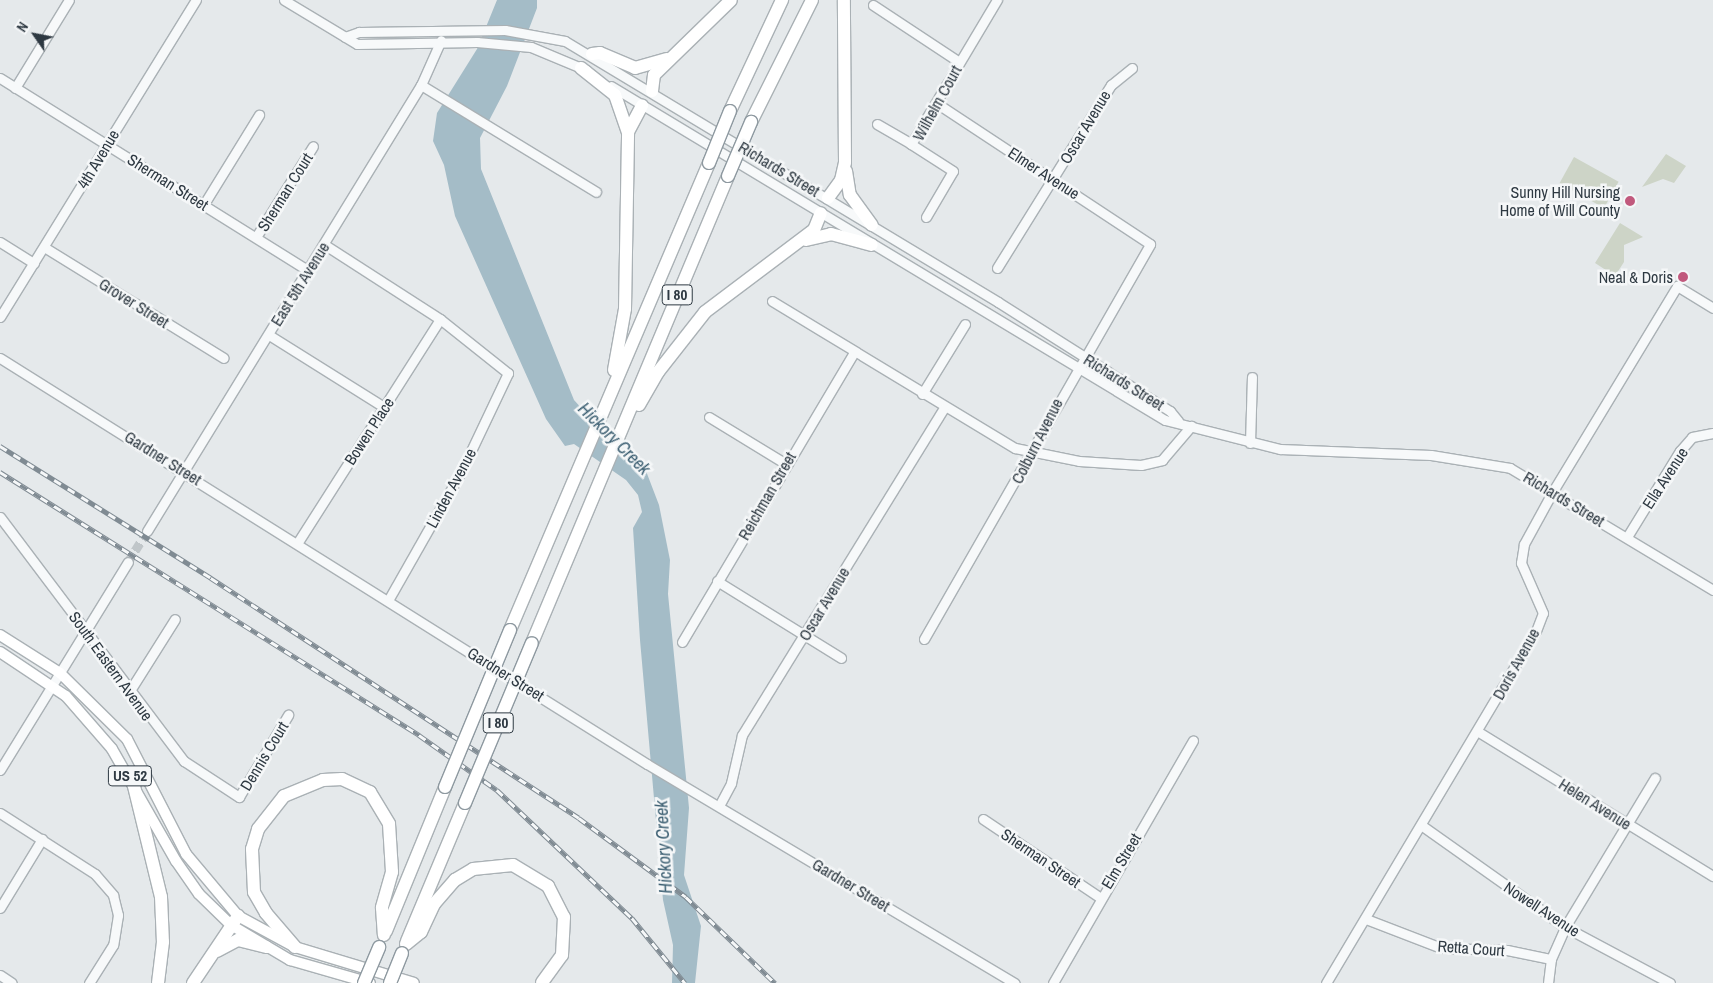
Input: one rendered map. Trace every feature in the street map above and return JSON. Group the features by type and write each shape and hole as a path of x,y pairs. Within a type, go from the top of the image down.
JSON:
{"highway":[{"path":"652,90 654,75 680,52 731,0"},
{"name":"I 80","path":"364,983 608,396 730,112 782,0"},
{"name":"I 80","path":"390,983 751,122 812,0"},
{"path":"844,0 845,162 850,195 872,225"},
{"path":"592,54 600,53 634,68 653,66 680,52"},
{"path":"581,68 615,95 628,132 625,309 608,396"},
{"path":"628,132 642,106"},
{"path":"828,198 842,180 845,162"},
{"path":"628,415 706,312 799,243 814,230 821,213"},
{"path":"799,243 831,234 872,245"},
{"path":"132,778 161,897 163,942 158,983"},
{"path":"295,947 266,913 254,892 252,849 258,829 284,796 323,780 342,779 370,792 390,824 392,872 382,908 381,941"},
{"path":"404,949 421,932 434,904 455,880 473,869 513,865 548,886 564,917 562,955 542,983"},
{"path":"193,983 234,921"},
{"path":"210,958 231,941 266,947"}],"main road":[{"name":"US 52","path":"0,635 60,673 127,739 186,854 234,921 295,947 414,983"},
{"name":"US 52","path":"0,652 52,685 82,713 132,778 176,861 199,894 266,947 290,960 370,983"}],"street":[{"path":"15,88 69,0"},
{"name":"4th Avenue","path":"0,317 196,0"},
{"name":"Richards Street","path":"284,0 356,44 388,47 477,42 531,46 581,68 1165,420 1178,421 1250,443 1474,459 1510,468 1553,491 1713,590"},
{"name":"Wilhelm Court","path":"926,217 953,171 912,144 997,0"},
{"path":"873,5 959,62"},
{"name":"Richards Street","path":"345,37 359,32 480,30 536,34 592,54 1084,357 1170,411 1178,421"},
{"name":"East 5th Avenue","path":"147,531 422,85 440,44 443,32"},
{"name":"Oscar Avenue","path":"998,268 1111,85 1132,68"},
{"name":"Sherman Street","path":"0,78 108,143 309,271"},
{"path":"422,85 596,192"},
{"path":"642,106 652,90"},
{"name":"Elmer Avenue","path":"936,103 1150,244"},
{"path":"204,204 259,115"},
{"path":"877,124 912,144"},
{"name":"Sherman Court","path":"256,238 313,146"},
{"path":"821,213 828,198"},
{"path":"0,242 34,263"},
{"name":"Colburn Avenue","path":"924,639 1033,452 1078,367 1150,244"},
{"path":"325,245 440,319"},
{"name":"Grover Street","path":"44,247 224,358"},
{"name":"Doris Avenue","path":"1326,983 1477,731 1543,613 1521,563 1524,544 1553,491 1677,286 1713,308"},
{"path":"772,301 944,408 1015,448 1117,466 1141,465 1162,460 1191,426"},
{"name":"Linden Avenue","path":"389,599 461,472 508,373 440,319"},
{"name":"Bowen Place","path":"298,542 382,406 440,319"},
{"path":"922,394 965,324"},
{"path":"269,335 382,406"},
{"name":"Reichman Street","path":"682,642 854,352"},
{"name":"Gardner Street","path":"0,358 389,599 647,764 1015,983"},
{"path":"1250,443 1252,376"},
{"name":"Oscar Avenue","path":"719,806 731,783 742,735 806,636 944,408"},
{"path":"708,417 786,464"},
{"name":"Ella Avenue","path":"1627,537 1680,451 1692,437 1713,433"},
{"name":"South Eastern Avenue","path":"0,516 176,755 239,797"},
{"path":"0,770 128,562"},
{"path":"717,581 841,658"},
{"path":"130,692 175,619"},
{"name":"Dennis Court","path":"239,797 288,715"},
{"name":"Helen Avenue","path":"1477,731 1713,876"},
{"name":"Elm Street","path":"1053,983 1099,897 1193,741"},
{"path":"1548,983 1551,959 1565,927 1625,823 1655,778"},
{"path":"0,813 42,839 109,887 118,915 113,945 90,983"},
{"name":"Sherman Street","path":"983,819 1099,897"},
{"name":"Nowell Avenue","path":"1421,825 1565,927 1670,983"},
{"path":"0,908 42,839"},
{"name":"Retta Court","path":"1366,919 1440,948 1508,950 1551,959"},
{"path":"0,975 12,983"}],"shaded area":[{"path":"1666,154 1686,166 1674,183 1663,179 1642,187"},
{"path":"1574,157 1619,182 1604,208 1559,183"},
{"path":"1620,223 1643,237 1624,245 1624,262 1615,276 1595,263"}],"water":[{"name":"Hickory Creek","path":"497,0 537,0 537,8 507,86 480,138 481,169 574,400 634,466 646,471 659,505 670,560 668,594 689,808 684,875 701,926 695,983 672,983 673,945 663,900 640,640 633,528 642,512 638,495 626,480 574,444 565,446 546,419 455,216 444,165 433,141 437,113 477,49"}],"tunnel":[{"path":"128,562 147,531"}],"railway":[{"path":"0,446 211,578 579,818 686,897 775,983"},
{"path":"0,472 419,735 497,790 632,918 685,983"}],"place":[{"name":"Sunny Hill Nursing Home of Will County","path":"1630,201"},
{"name":"Neal & Doris","path":"1683,277"}]}
